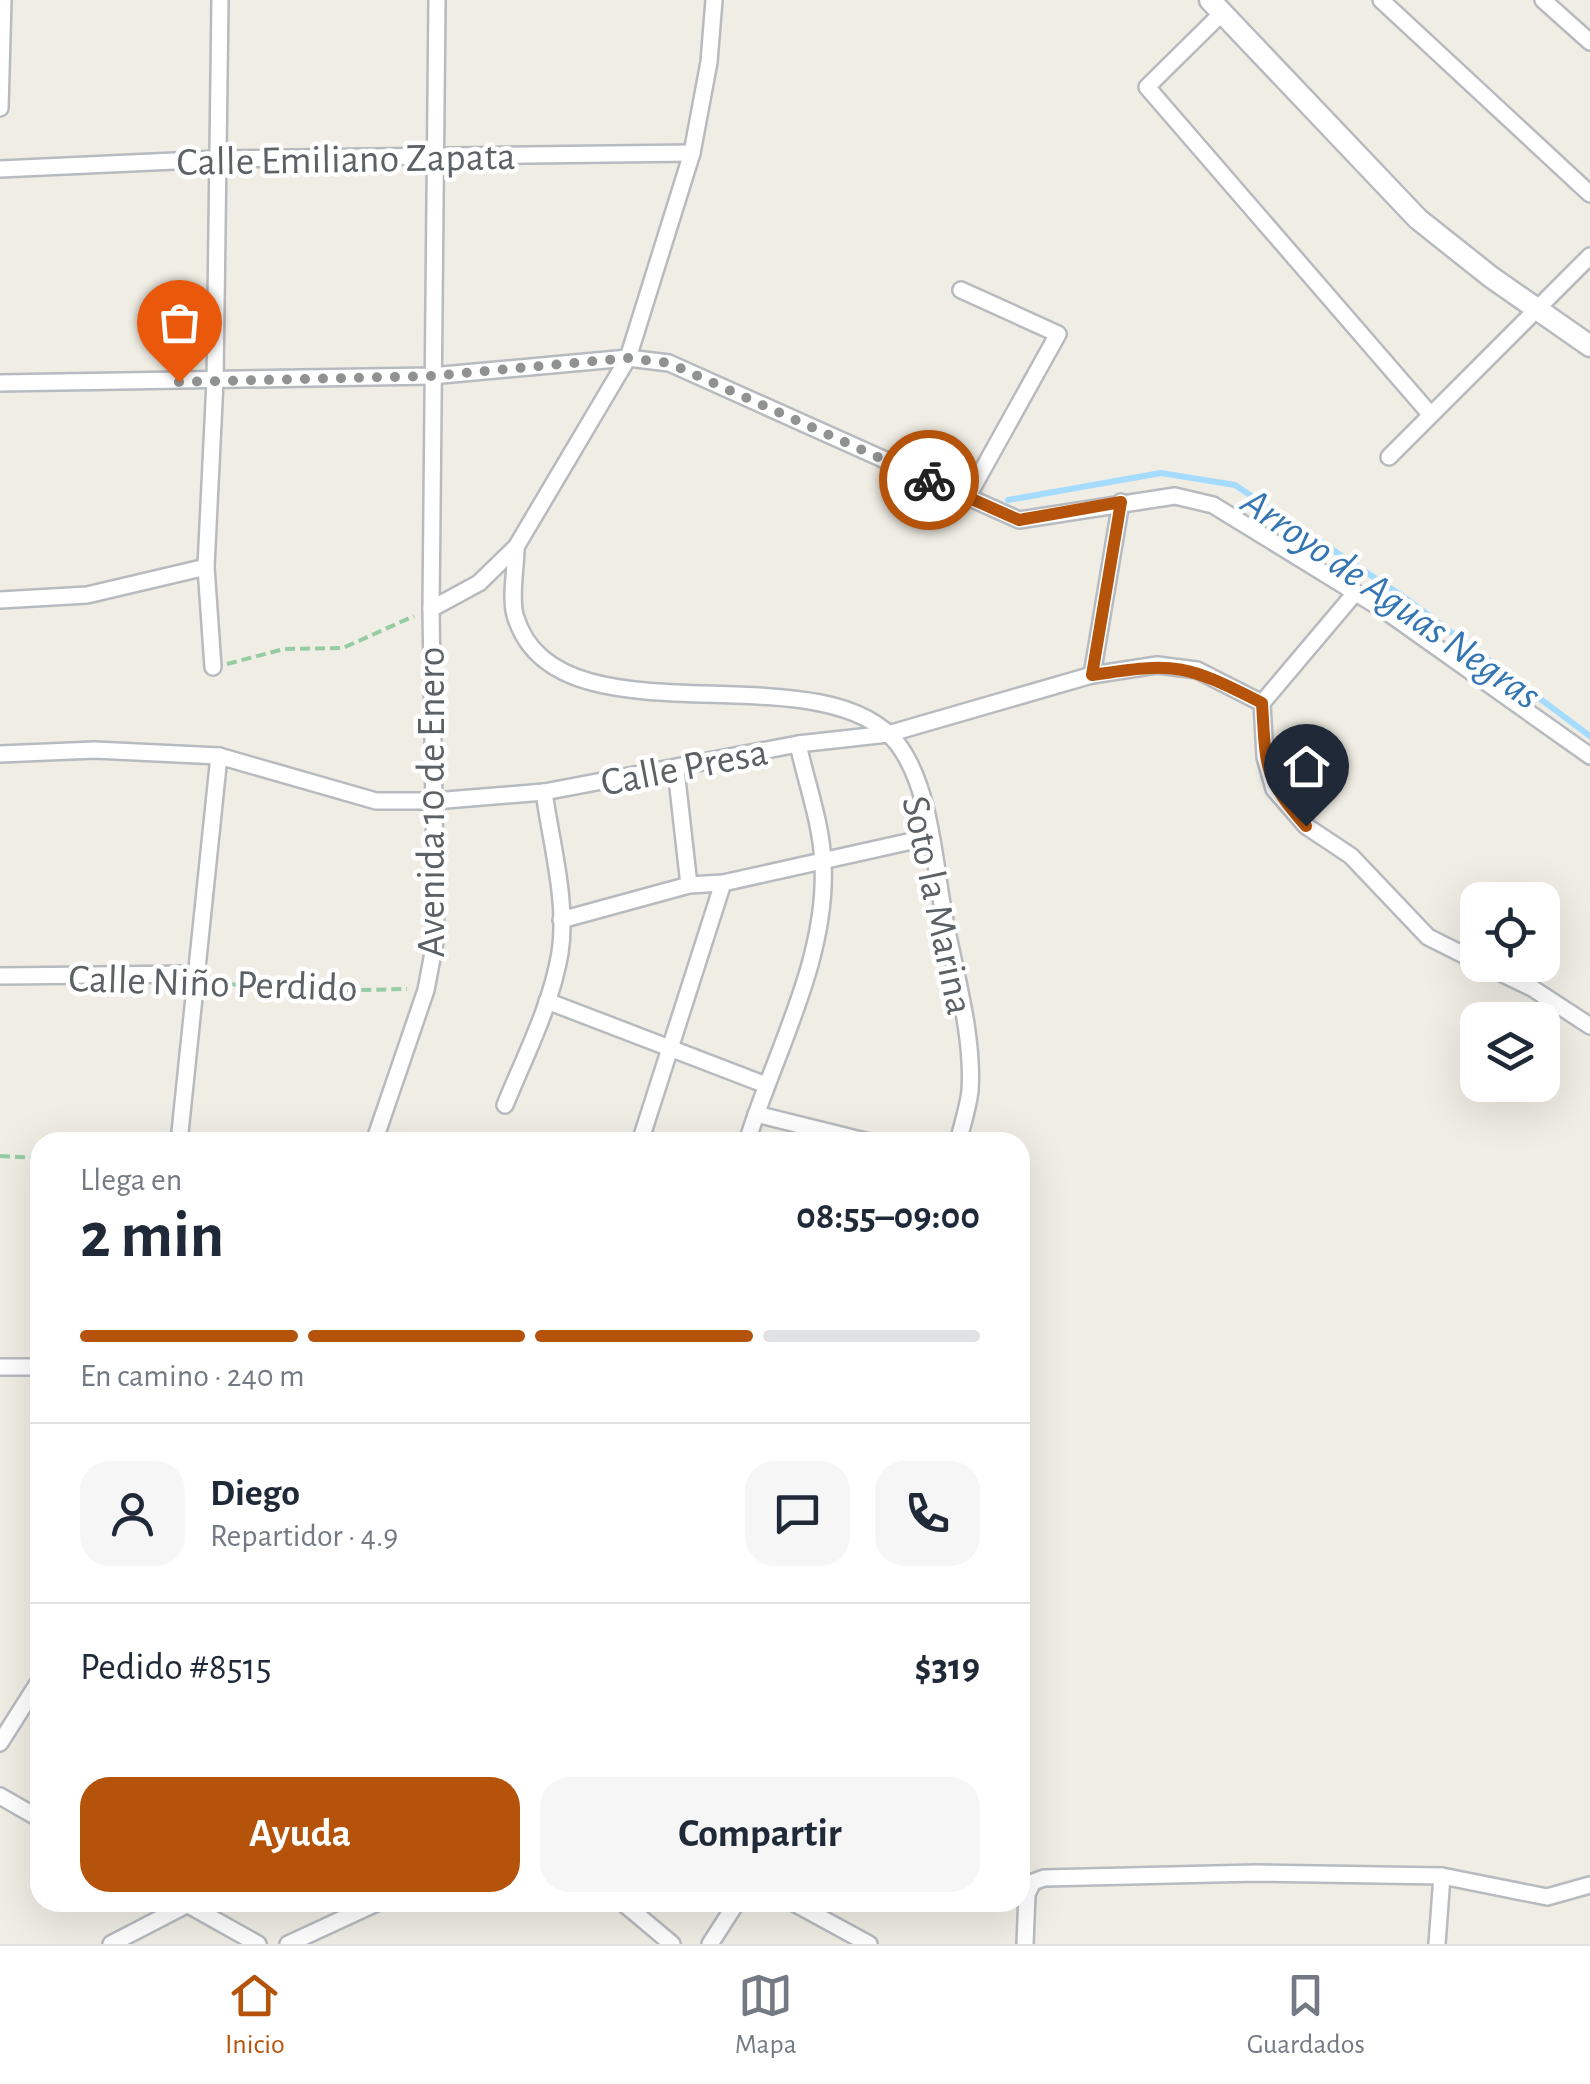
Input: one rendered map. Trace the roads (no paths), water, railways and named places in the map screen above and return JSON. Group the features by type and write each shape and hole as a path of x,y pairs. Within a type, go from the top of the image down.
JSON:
{"street":[{"path":"0,108 3,0"},
{"path":"213,668 206,567 215,381 220,0"},
{"path":"431,608 437,0"},
{"name":"Avenida 10 de Enero","path":"377,1132 426,990 436,936 431,608 479,583 516,547 628,358 692,153 709,62 714,0"},
{"path":"1381,0 1590,194"},
{"path":"1543,0 1590,42"},
{"path":"1430,414 1147,87 1216,6 1418,219 1590,346"},
{"name":"Calle Emiliano Zapata","path":"0,168 434,154 692,153"},
{"path":"1389,457 1590,256"},
{"path":"961,290 1058,334 968,496"},
{"path":"0,383 432,376 628,358 669,363 1019,520 1175,496 1214,505 1355,594 1590,756"},
{"path":"1092,675 1121,502"},
{"path":"516,547 514,612 529,648 554,667 642,692 822,702 860,714 888,734"},
{"path":"0,600 86,596 206,567"},
{"path":"1355,594 1262,703 1265,757 1274,789 1306,826 1351,856 1428,937 1460,953"},
{"name":"Calle Presa","path":"0,754 94,750 218,756 376,801 434,800 544,792 798,744 888,734 1092,675 1157,665 1196,670 1262,703"},
{"name":"Soto la Marina","path":"888,734 900,747 918,790 930,837 965,1034 970,1090 960,1132"},
{"path":"750,1132 813,950 824,862 798,744"},
{"path":"180,1132 218,756"},
{"path":"676,770 689,886"},
{"path":"505,1105 548,1001 560,952 561,920 544,792"},
{"path":"561,920 689,886 724,883 930,837"},
{"path":"643,1132 724,883"},
{"name":"Calle Niño Perdido","path":"0,976 194,974"},
{"path":"1520,982 1590,1026"},
{"path":"548,1001 766,1085"},
{"path":"756,1114 828,1132"},
{"path":"0,1368 30,1368"},
{"path":"0,1743 30,1696"},
{"path":"0,1796 30,1813"},
{"path":"1030,1888 1033,1882 1256,1873 1442,1876 1547,1897 1590,1885"},
{"path":"1437,1944 1442,1876"},
{"path":"111,1944 170,1912"},
{"path":"203,1912 258,1944"},
{"path":"288,1944 357,1912"},
{"path":"634,1912 672,1944"},
{"path":"710,1944 731,1912"},
{"path":"810,1912 869,1944"},
{"path":"1025,1944 1026,1912"}],"waterway":[{"name":"Arroyo de Aguas Negras","path":"1008,500 1161,473 1235,485 1408,600 1590,736"}]}
